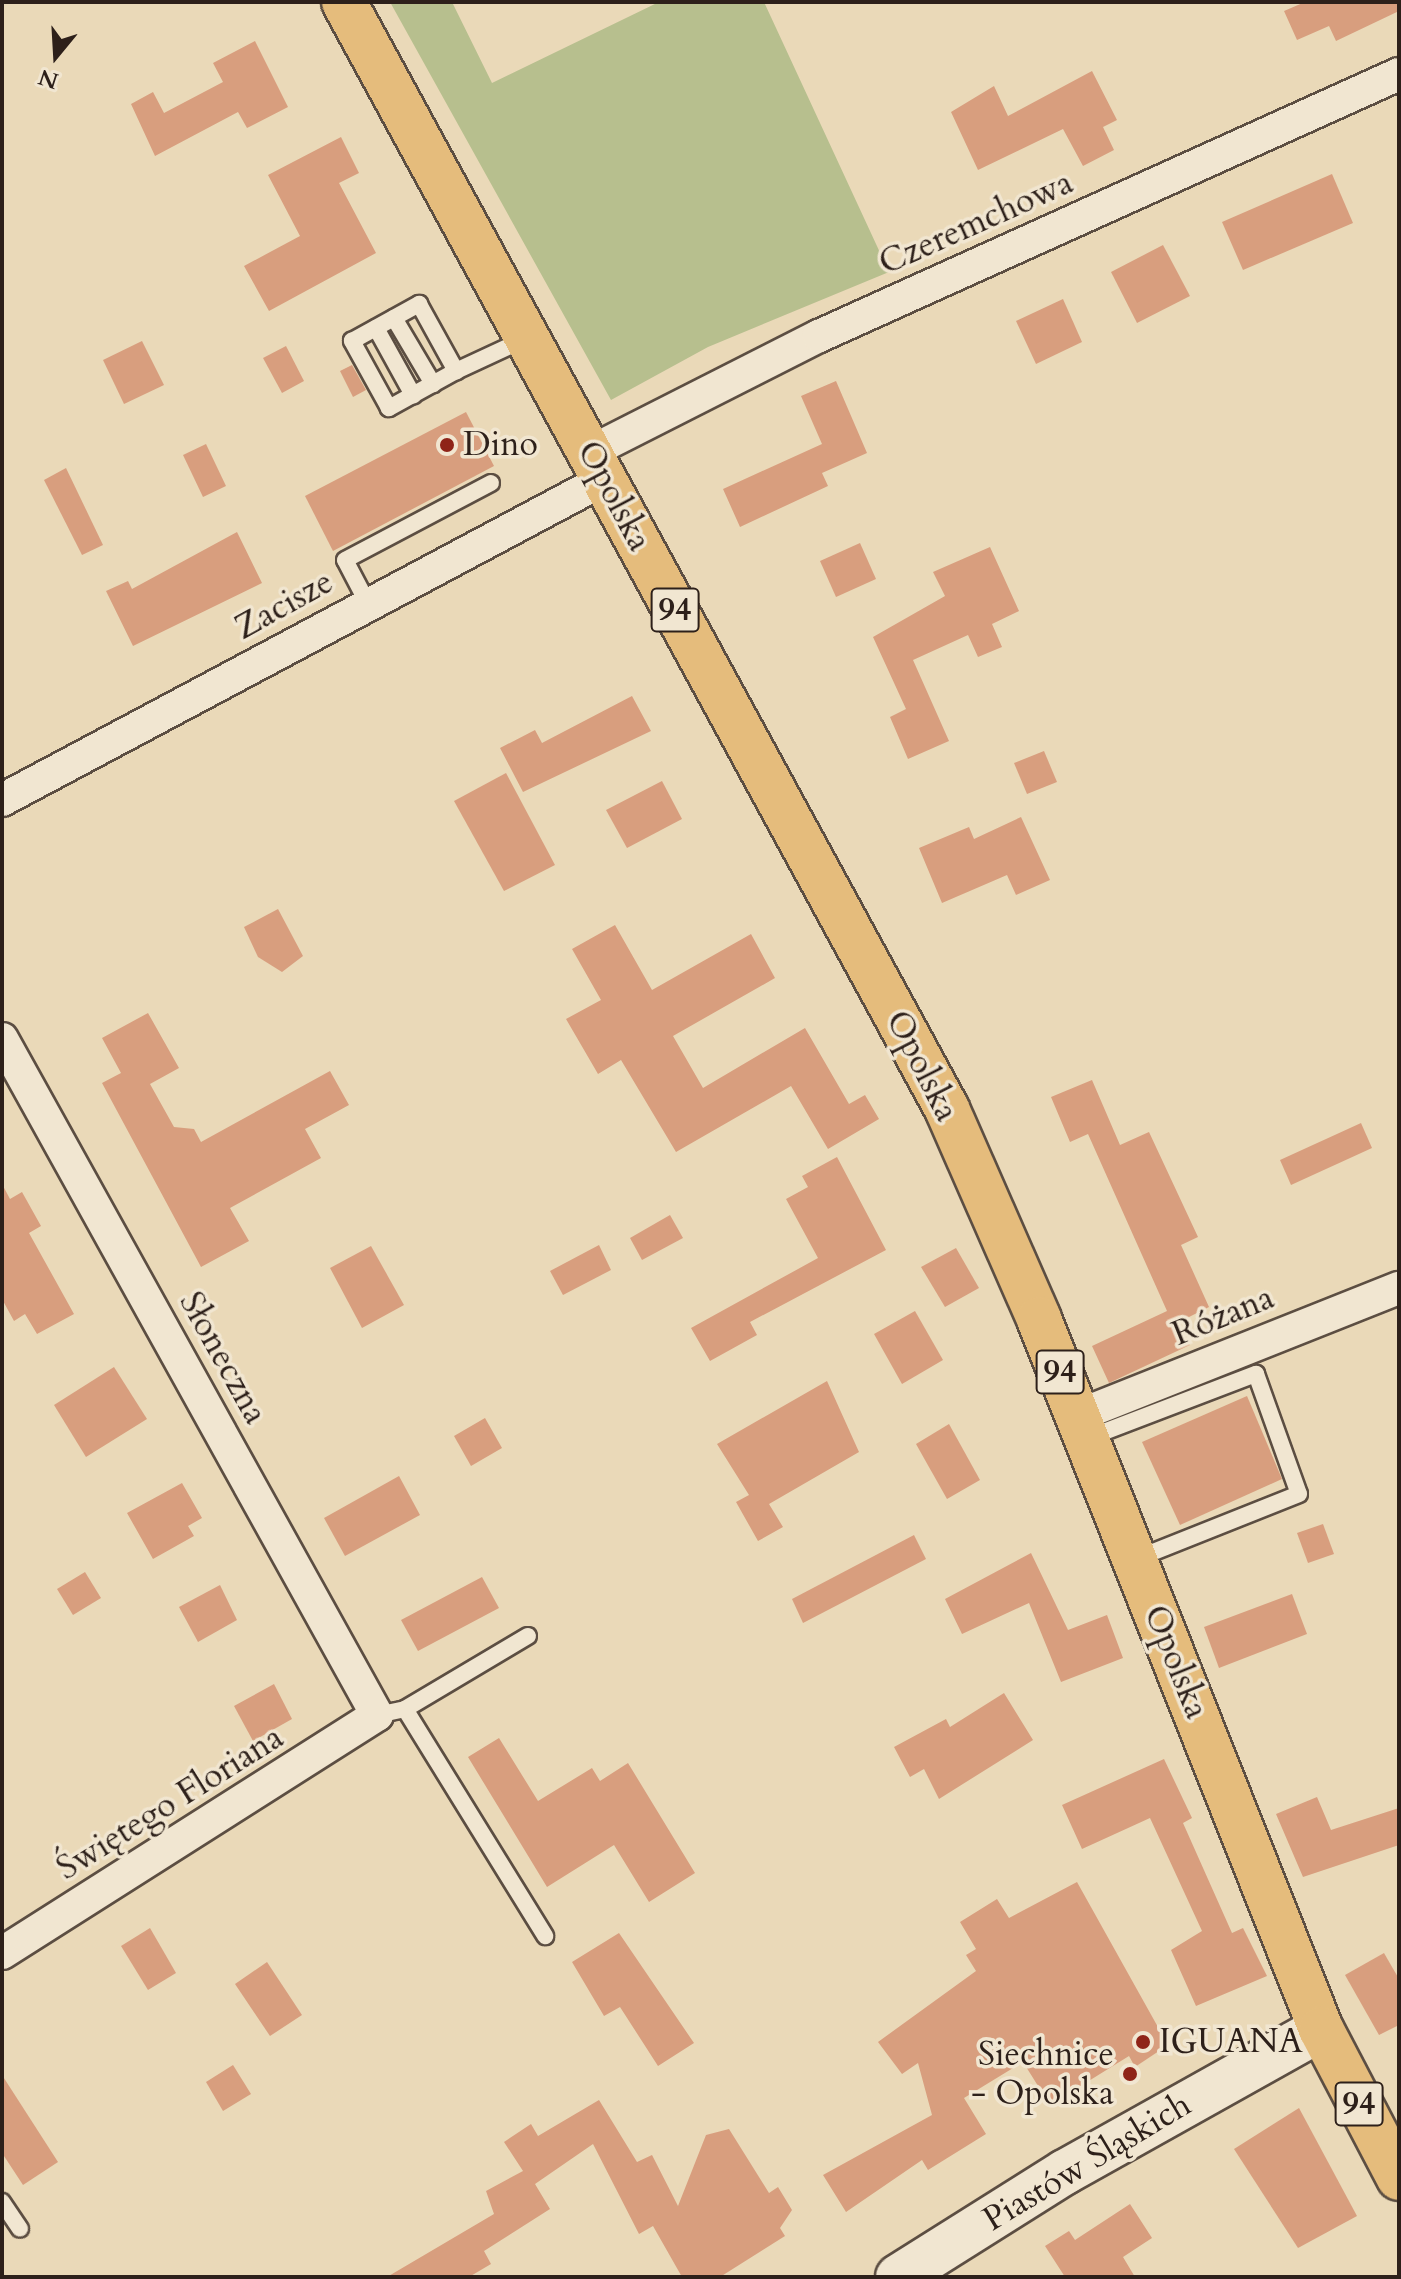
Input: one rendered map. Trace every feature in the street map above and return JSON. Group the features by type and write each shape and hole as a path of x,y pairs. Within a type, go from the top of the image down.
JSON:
{"main road":[{"name":"Opolska","path":"344,2 947,1109 1082,1428 1321,2029 1399,2178"}],"street":[{"name":"Czeremchowa","path":"597,465 819,336 1399,74"},
{"name":"Zacisze","path":"2,800 367,602 597,465"},
{"name":"Słoneczna","path":"2,1039 391,1712"},
{"name":"Różana","path":"1082,1428 1399,1288"},
{"name":"Świętego Floriana","path":"2,1953 391,1712"},
{"name":"Piastów Śląskich","path":"898,2277 1065,2172 1321,2029"}],"lane":[{"path":"456,371 419,304 352,341 389,408 456,371 526,338"},
{"path":"394,318 433,384"},
{"path":"376,328 413,395"},
{"path":"367,602 345,560 491,483"},
{"path":"1082,1428 1256,1374 1299,1494 1135,1560"},
{"path":"528,1636 391,1712 545,1936"},
{"path":"2,2202 20,2229"}],"green space":[{"path":"390,2 452,2 492,83 659,2 764,2 889,272 708,347 611,400"}],"building":[{"path":"1305,2 1399,2 1399,11 1336,41 1329,26 1297,40 1284,11"},
{"path":"255,41 288,107 247,128 238,112 155,156 131,104 153,92 164,113 223,82 213,63"},
{"path":"1092,71 1117,120 1103,127 1114,150 1083,166 1063,129 978,170 951,112 994,86 1008,116"},
{"path":"341,137 359,173 339,183 376,253 269,311 244,266 300,236 268,175"},
{"path":"1332,174 1353,223 1243,270 1222,222"},
{"path":"1163,245 1190,296 1137,323 1111,272"},
{"path":"1063,299 1082,342 1036,364 1016,321"},
{"path":"142,341 164,385 124,404 103,360"},
{"path":"286,346 304,381 282,393 263,358"},
{"path":"352,365 366,390 353,397 340,371"},
{"path":"836,381 867,453 822,473 828,486 740,527 723,489 822,444 801,396"},
{"path":"466,412 494,466 333,551 305,496"},
{"path":"206,444 226,486 203,497 183,455"},
{"path":"66,468 103,545 82,555 44,480"},
{"path":"237,532 262,583 133,646 106,591 128,581 132,589"},
{"path":"860,543 876,579 836,597 820,561"},
{"path":"990,547 1019,611 992,624 1002,647 978,657 968,635 913,660 949,741 908,759 890,717 906,709 873,637 945,596 933,572"},
{"path":"632,696 651,731 523,792 500,748 535,730 542,743"},
{"path":"1044,751 1057,782 1027,794 1014,763"},
{"path":"506,773 555,865 504,891 454,801"},
{"path":"662,781 682,819 627,848 606,810"},
{"path":"1021,817 1050,880 1016,895 1007,875 942,903 919,848 969,827 974,839"},
{"path":"278,909 303,956 282,972 258,957 244,927"},
{"path":"615,925 652,990 751,934 775,978 673,1036 703,1088 805,1028 849,1104 865,1095 879,1119 828,1149 791,1086 676,1152 621,1060 598,1074 566,1019 601,1000 572,949"},
{"path":"148,1013 179,1068 150,1084 174,1127 194,1129 201,1142 330,1071 349,1105 305,1129 321,1158 230,1208 249,1241 201,1267 102,1083 121,1073 102,1038"},
{"path":"1092,1080 1120,1145 1149,1132 1198,1237 1181,1245 1209,1307 1177,1323 1190,1345 1109,1383 1092,1346 1167,1311 1088,1134 1070,1142 1051,1097"},
{"path":"1361,1123 1372,1148 1291,1185 1280,1160"},
{"path":"837,1157 886,1250 750,1322 757,1335 710,1361 691,1328 818,1258 786,1199 808,1187 802,1176"},
{"path":"2,1184 10,1199 22,1192 41,1226 29,1233 74,1314 37,1334 25,1314 14,1321 2,1299"},
{"path":"670,1215 683,1238 642,1260 630,1238"},
{"path":"599,1245 611,1270 563,1295 550,1271"},
{"path":"371,1246 404,1305 362,1328 330,1268"},
{"path":"956,1248 979,1288 945,1307 921,1267"},
{"path":"915,1311 943,1360 902,1384 874,1334"},
{"path":"114,1367 147,1419 86,1457 54,1405"},
{"path":"827,1381 859,1452 769,1504 783,1527 758,1541 736,1502 749,1495 717,1444"},
{"path":"1247,1396 1282,1479 1180,1525 1142,1442"},
{"path":"485,1418 502,1448 471,1466 454,1436"},
{"path":"949,1424 980,1480 947,1499 916,1444"},
{"path":"399,1476 420,1515 345,1556 324,1518"},
{"path":"182,1483 202,1518 188,1526 194,1536 153,1559 127,1513"},
{"path":"1323,1524 1334,1554 1308,1563 1297,1533"},
{"path":"914,1535 926,1559 803,1623 792,1599"},
{"path":"1031,1553 1068,1630 1107,1615 1123,1658 1061,1682 1029,1603 962,1634 945,1599"},
{"path":"85,1572 101,1598 73,1615 57,1589"},
{"path":"482,1577 499,1608 418,1651 401,1620"},
{"path":"220,1585 237,1620 198,1642 179,1607"},
{"path":"1292,1594 1307,1634 1219,1668 1204,1627"},
{"path":"274,1684 292,1719 253,1741 234,1706"},
{"path":"1004,1693 1033,1740 939,1799 924,1769 910,1777 894,1747 946,1719 950,1727"},
{"path":"499,1738 538,1801 592,1768 600,1781 628,1763 695,1873 649,1902 614,1845 547,1887 468,1757"},
{"path":"1164,1759 1192,1818 1183,1823 1232,1933 1243,1928 1267,1976 1196,2006 1171,1950 1202,1931 1150,1818 1082,1849 1062,1805"},
{"path":"1317,1797 1331,1830 1399,1808 1399,1845 1303,1877 1276,1814"},
{"path":"1077,1882 1168,2045 1135,2067 1129,2056 1050,2105 1023,2062 964,2098 986,2134 928,2170 922,2160 846,2212 823,2175 932,2115 918,2063 902,2074 878,2042 976,1971 966,1955 976,1949 960,1922 997,1899 1009,1918"},
{"path":"150,1928 176,1973 148,1990 121,1946"},
{"path":"619,1933 694,2043 658,2066 620,2007 604,2016 572,1962"},
{"path":"1384,1953 1399,1979 1399,2025 1379,2035 1345,1975"},
{"path":"267,1962 302,2015 270,2036 235,1984"},
{"path":"233,2065 251,2094 223,2111 206,2082"},
{"path":"2,2075 58,2162 23,2185 2,2153"},
{"path":"599,2100 637,2162 652,2155 678,2206 706,2135 729,2129 769,2193 778,2187 792,2210 780,2228 785,2236 720,2277 682,2277 653,2226 639,2234 593,2144 535,2184 550,2209 484,2251 491,2264 469,2277 387,2277 494,2214 486,2191 523,2171 504,2142 531,2124 538,2136"},
{"path":"1299,2108 1357,2216 1298,2248 1234,2149"},
{"path":"1130,2204 1152,2238 1123,2257 1135,2277 1065,2277 1045,2246 1069,2231 1075,2240"}],"place":[{"name":"Dino","path":"447,445"},
{"name":"IGUANA","path":"1143,2042"},
{"name":"Siechnice - Opolska","path":"1130,2074"}]}
